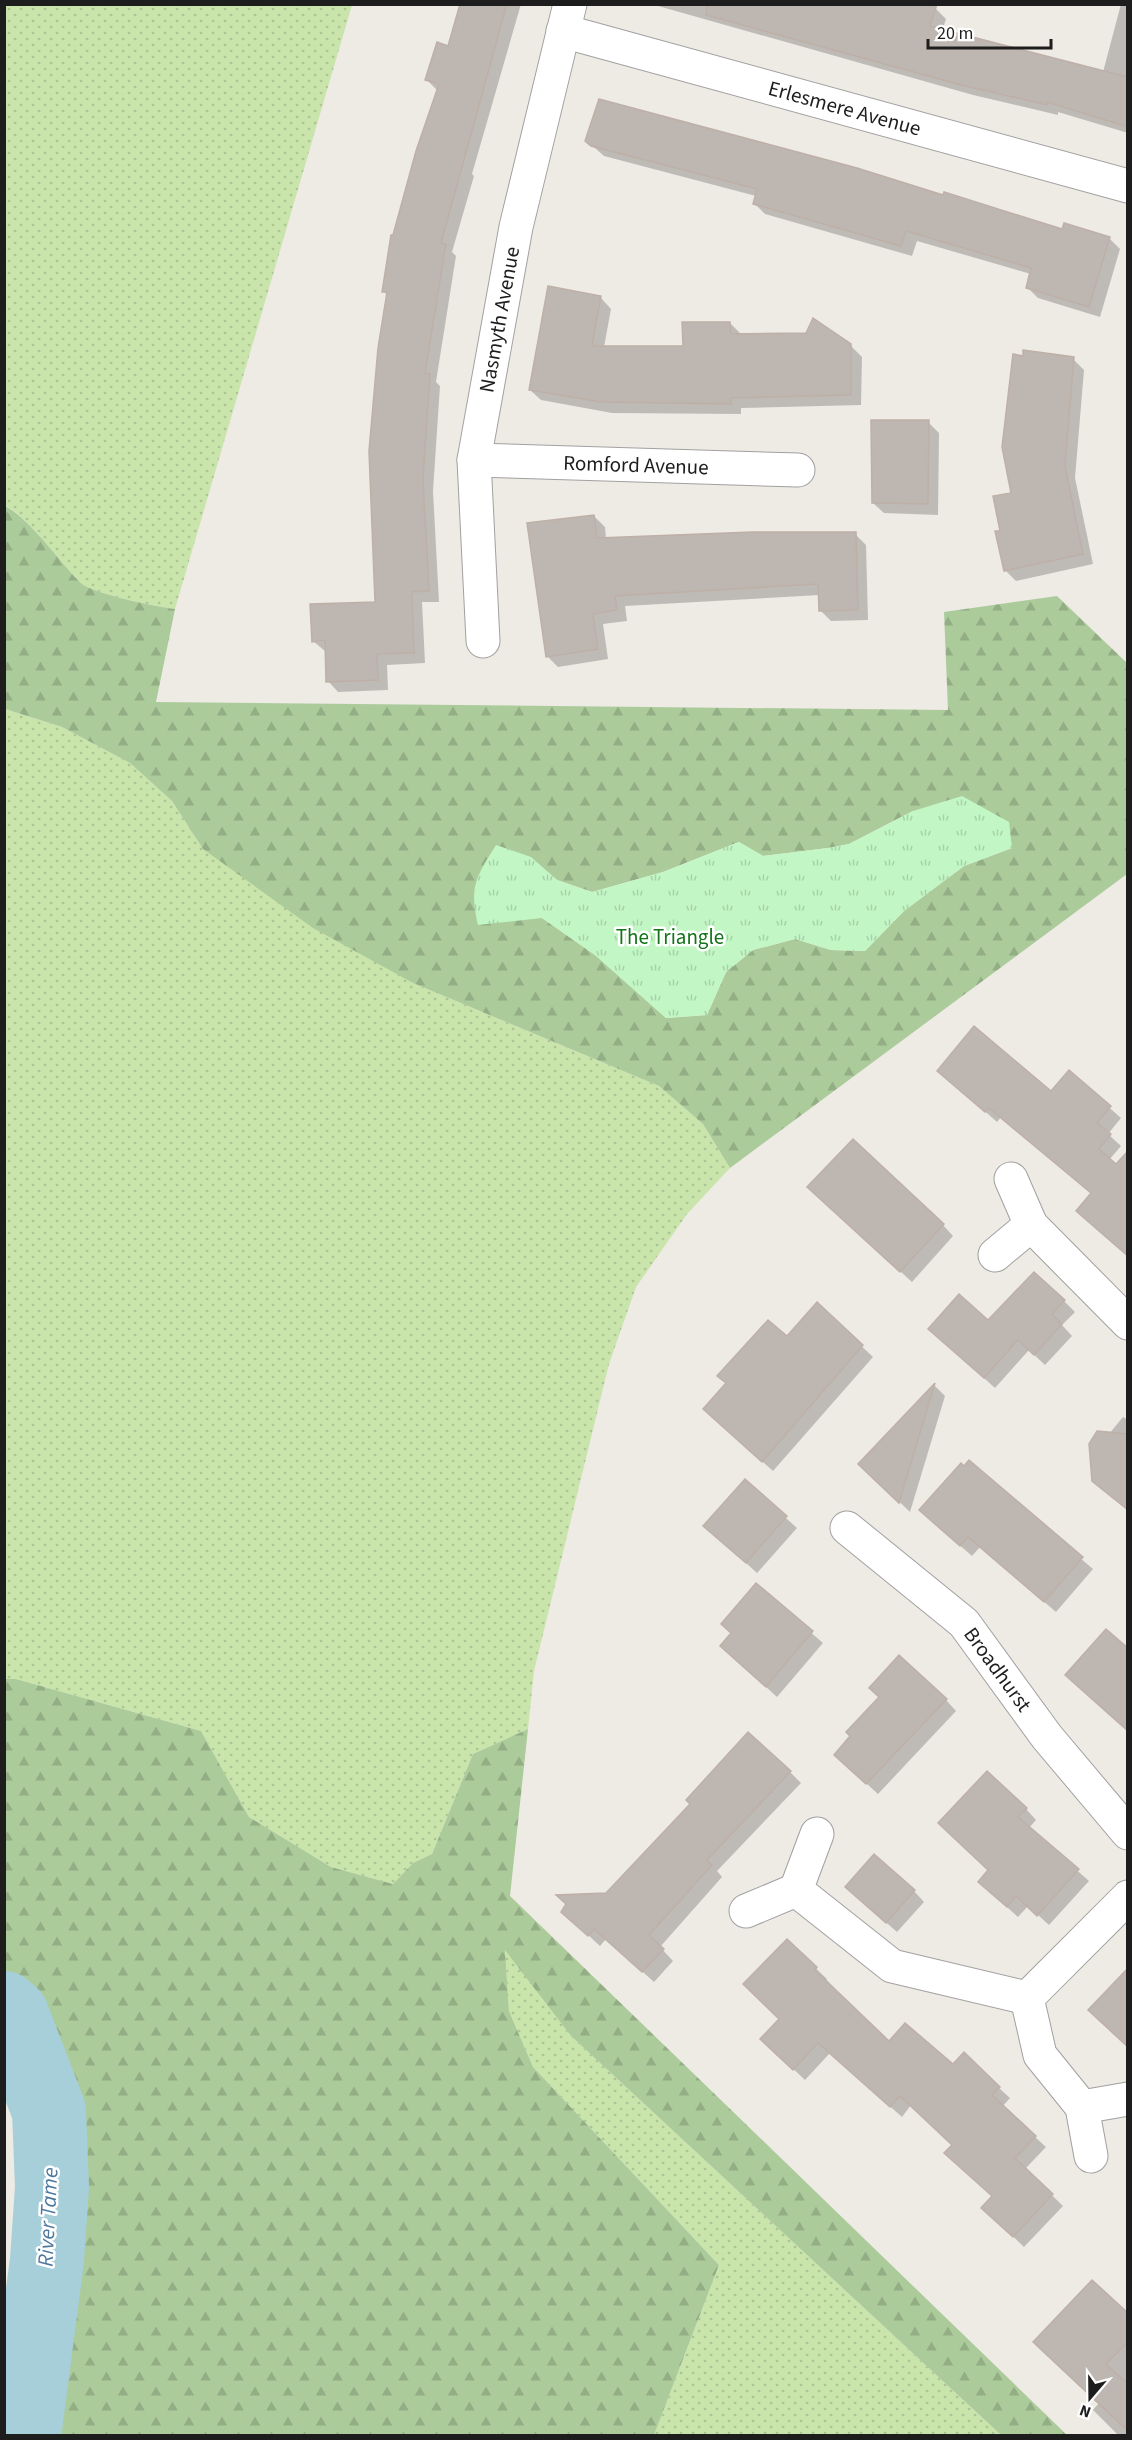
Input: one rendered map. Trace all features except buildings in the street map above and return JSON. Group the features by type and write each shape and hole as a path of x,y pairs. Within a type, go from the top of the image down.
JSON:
{"street":[{"name":"Erlesmere Avenue","path":"566,18 1128,186"},
{"name":"Nasmyth Avenue","path":"483,641 474,460 516,227 566,18"},
{"name":"Romford Avenue","path":"474,460 798,470"},
{"path":"1011,1179 1031,1225 1128,1323"},
{"path":"995,1255 1031,1225"},
{"name":"Broadhurst","path":"846,1528 964,1623 1047,1737 1128,1833"},
{"path":"746,1911 796,1890 818,1834"},
{"path":"796,1890 891,1966 1027,1998"},
{"path":"1027,1998 1128,1897"},
{"path":"1027,1998 1040,2055 1082,2107 1091,2156"},
{"path":"1082,2107 1128,2099"}],"green space":[{"path":"4,5 352,5 175,609 112,596 82,584 34,530 14,511 5,506"},
{"path":"4,506 34,530 82,584 112,596 175,609 156,702 948,710 944,612 1057,596 1127,663 1127,874 730,1168 703,1124 659,1086 413,983 313,928 203,849 172,801 130,763 62,727 5,709","holes":["913,811 1012,848 964,866 904,911 865,951 831,950 795,939 753,950 726,972 707,1015 666,1018 595,955 542,918 530,857 557,880 592,892 663,872 739,842 763,856 849,844"]},
{"path":"5,709 62,727 130,763 172,801 203,849 413,983 659,1086 703,1124 730,1168 687,1214 636,1287 609,1364 534,1671 528,1729 473,1754 432,1854 413,1863 393,1884 331,1867 249,1817 201,1731 16,1679 5,1679"},
{"name":"The Triangle","path":"962,796 1009,822 1012,848 964,866 904,911 865,951 831,950 795,939 753,950 726,972 707,1015 666,1018 595,955 542,918 478,925 474,891 479,874 496,845 531,857 557,880 592,892 663,872 739,842 763,856 849,844 913,811"},
{"path":"5,1679 16,1679 201,1731 249,1817 331,1867 393,1884 413,1863 432,1854 473,1754 528,1729 510,1896 1067,2435 1001,2435 571,2036 505,1950 509,2011 533,2067 719,2265 654,2435 24,2435 47,2260 52,2187 49,2111 12,2015 5,2008"},
{"path":"505,1949 571,2036 1001,2435 654,2435 719,2265 533,2067 509,2011"}],"waterway":[{"name":"River Tame","path":"4,2008 12,2015 49,2111 52,2187 47,2260 24,2436"}]}
